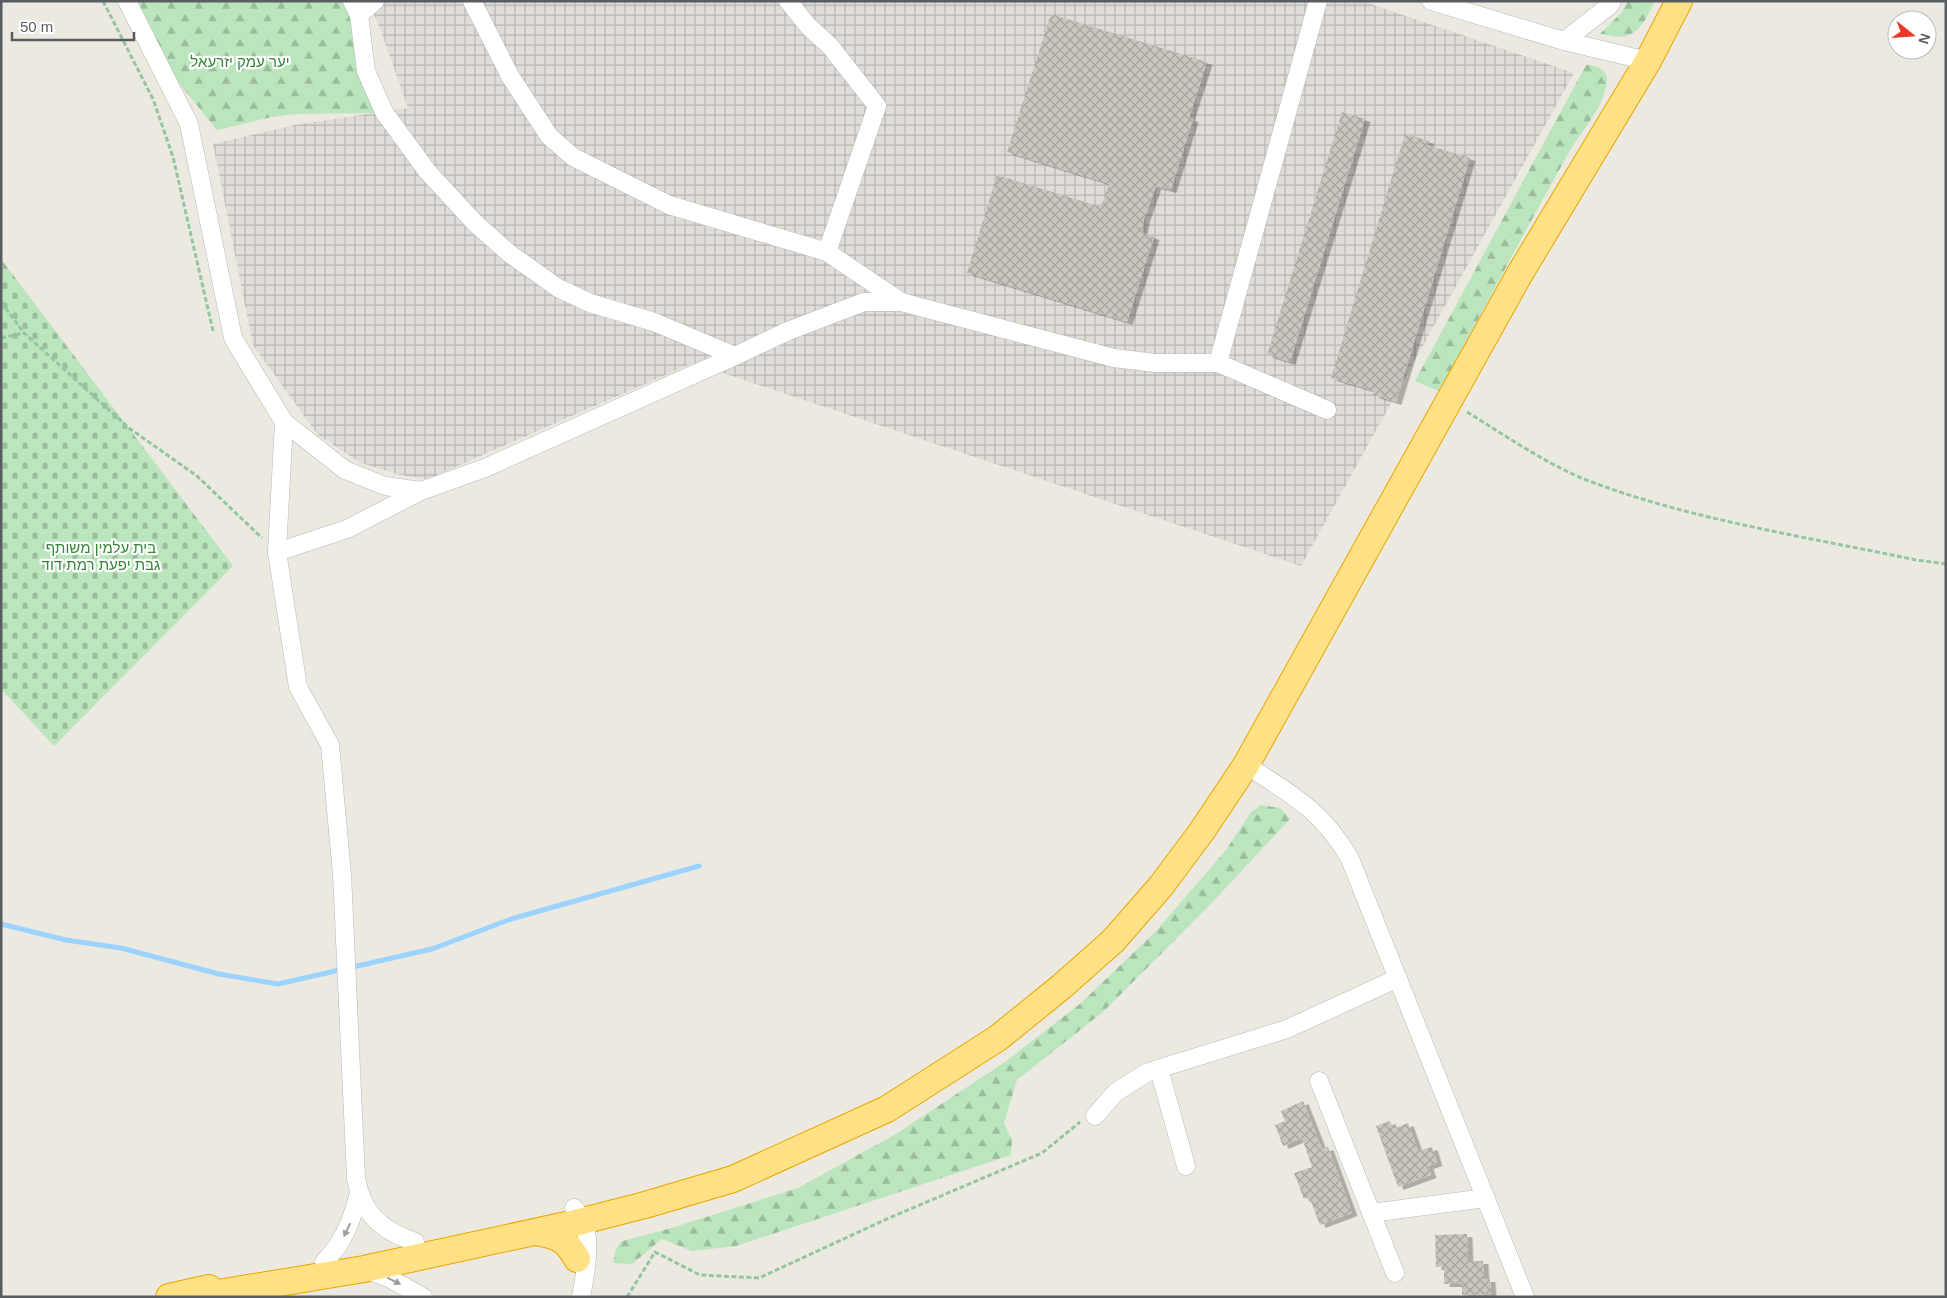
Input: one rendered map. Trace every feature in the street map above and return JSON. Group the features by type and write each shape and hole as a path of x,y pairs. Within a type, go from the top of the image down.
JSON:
{"highway":[{"path":"169,1297 415,1242 610,1214 733,1178 887,1109 940,1077 998,1038 1069,981 1113,941 1161,886 1202,831 1246,765 1518,274 1648,62 1679,1"},
{"path":"194,1297 364,1269 536,1232 826,1137"},
{"path":"536,1232 559,1237 582,1255 596,1230 610,1214"}],"street":[{"path":"128,1 189,124 233,338 284,422 344,470 385,486 421,491"},
{"path":"375,1 356,8 366,71 384,112 427,171 475,222 510,254 558,288 590,303 654,322 735,356"},
{"path":"472,1 510,76 549,136 573,157 669,205 827,252 901,302"},
{"path":"788,1 808,26 830,46 877,106 827,252"},
{"path":"1218,363 1318,1"},
{"path":"1431,1 1564,41 1648,62"},
{"path":"1564,41 1609,6 1612,1"},
{"path":"277,552 347,529 421,491 485,468 788,331 864,302 901,302 1114,358 1155,363 1218,363 1327,410"},
{"path":"284,422 277,552 298,687 330,745 342,874 356,1178 359,1193 368,1211 380,1225 396,1236 415,1242"},
{"path":"1246,765 1310,808 1339,840 1350,860 1525,1297"},
{"path":"1095,1116 1116,1092 1148,1072 1287,1029 1398,978"},
{"path":"1159,1069 1186,1166"},
{"path":"1319,1081 1395,1273"},
{"path":"324,1262 343,1239 352,1219 359,1193"},
{"path":"1371,1213 1486,1198"},
{"path":"576,1218 582,1255 581,1297"},
{"path":"364,1269 389,1278 423,1297"}],"path":[{"path":"103,1 153,99 173,157 203,291 213,332 217,339"},
{"path":"1,302 24,333 129,428 197,476 277,552"},
{"path":"1,338 24,333"},
{"path":"1449,401 1540,456 1587,480 1666,506 1916,560 1946,564"},
{"path":"626,1297 655,1252 700,1275 759,1278 889,1218 1042,1153 1076,1124 1095,1116"}],"shaded area":[{"path":"369,1 1362,1 1574,73 1301,566 693,363 428,479 400,475 361,463 318,435 253,345 213,144 294,125 408,108"}],"green space":[{"name":"יער עמק יזרעאל","path":"122,1 346,1 366,49 376,113 295,114 272,117 217,130 165,66"},
{"path":"1628,1 1655,1 1647,17 1635,32 1621,37 1600,34 1622,12"},
{"path":"1586,65 1601,68 1607,77 1605,91 1597,110 1568,154 1439,391 1415,381"},
{"name":"בית עלמין משותף גבת יפעת רמת דוד","path":"1,259 233,566 54,746 1,689"},
{"path":"1261,805 1280,808 1290,819 1208,907 1103,1012 1017,1080 1004,1123 1012,1140 1011,1155 736,1246 692,1251 662,1239 632,1264 613,1263 616,1249 622,1241 668,1229 798,1188 896,1134 1005,1062 1081,1003 1156,931 1226,850 1251,812"}],"building":[{"path":"1051,14 1207,62 1189,118 1193,119 1171,190 1156,186 1144,220 1142,233 1154,237 1127,322 967,273 997,175 1101,207 1109,184 1007,152"},
{"path":"1342,112 1365,119 1290,362 1267,355"},
{"path":"1405,134 1429,141 1427,145 1470,158 1396,402 1373,395 1374,391 1331,378"},
{"path":"1303,1101 1322,1149 1328,1147 1352,1213 1320,1225 1309,1197 1304,1199 1294,1173 1312,1167 1302,1138 1283,1146 1275,1125 1285,1121 1281,1111"},
{"path":"1390,1121 1393,1129 1408,1123 1418,1151 1432,1147 1437,1163 1428,1166 1431,1175 1398,1187 1376,1126"},
{"path":"1467,1234 1468,1261 1483,1261 1484,1279 1490,1279 1491,1294 1462,1295 1462,1284 1444,1284 1444,1266 1436,1267 1435,1235"}],"waterway":[{"path":"1,924 66,940 121,948 219,974 278,984 432,949 511,919 699,866"}]}
